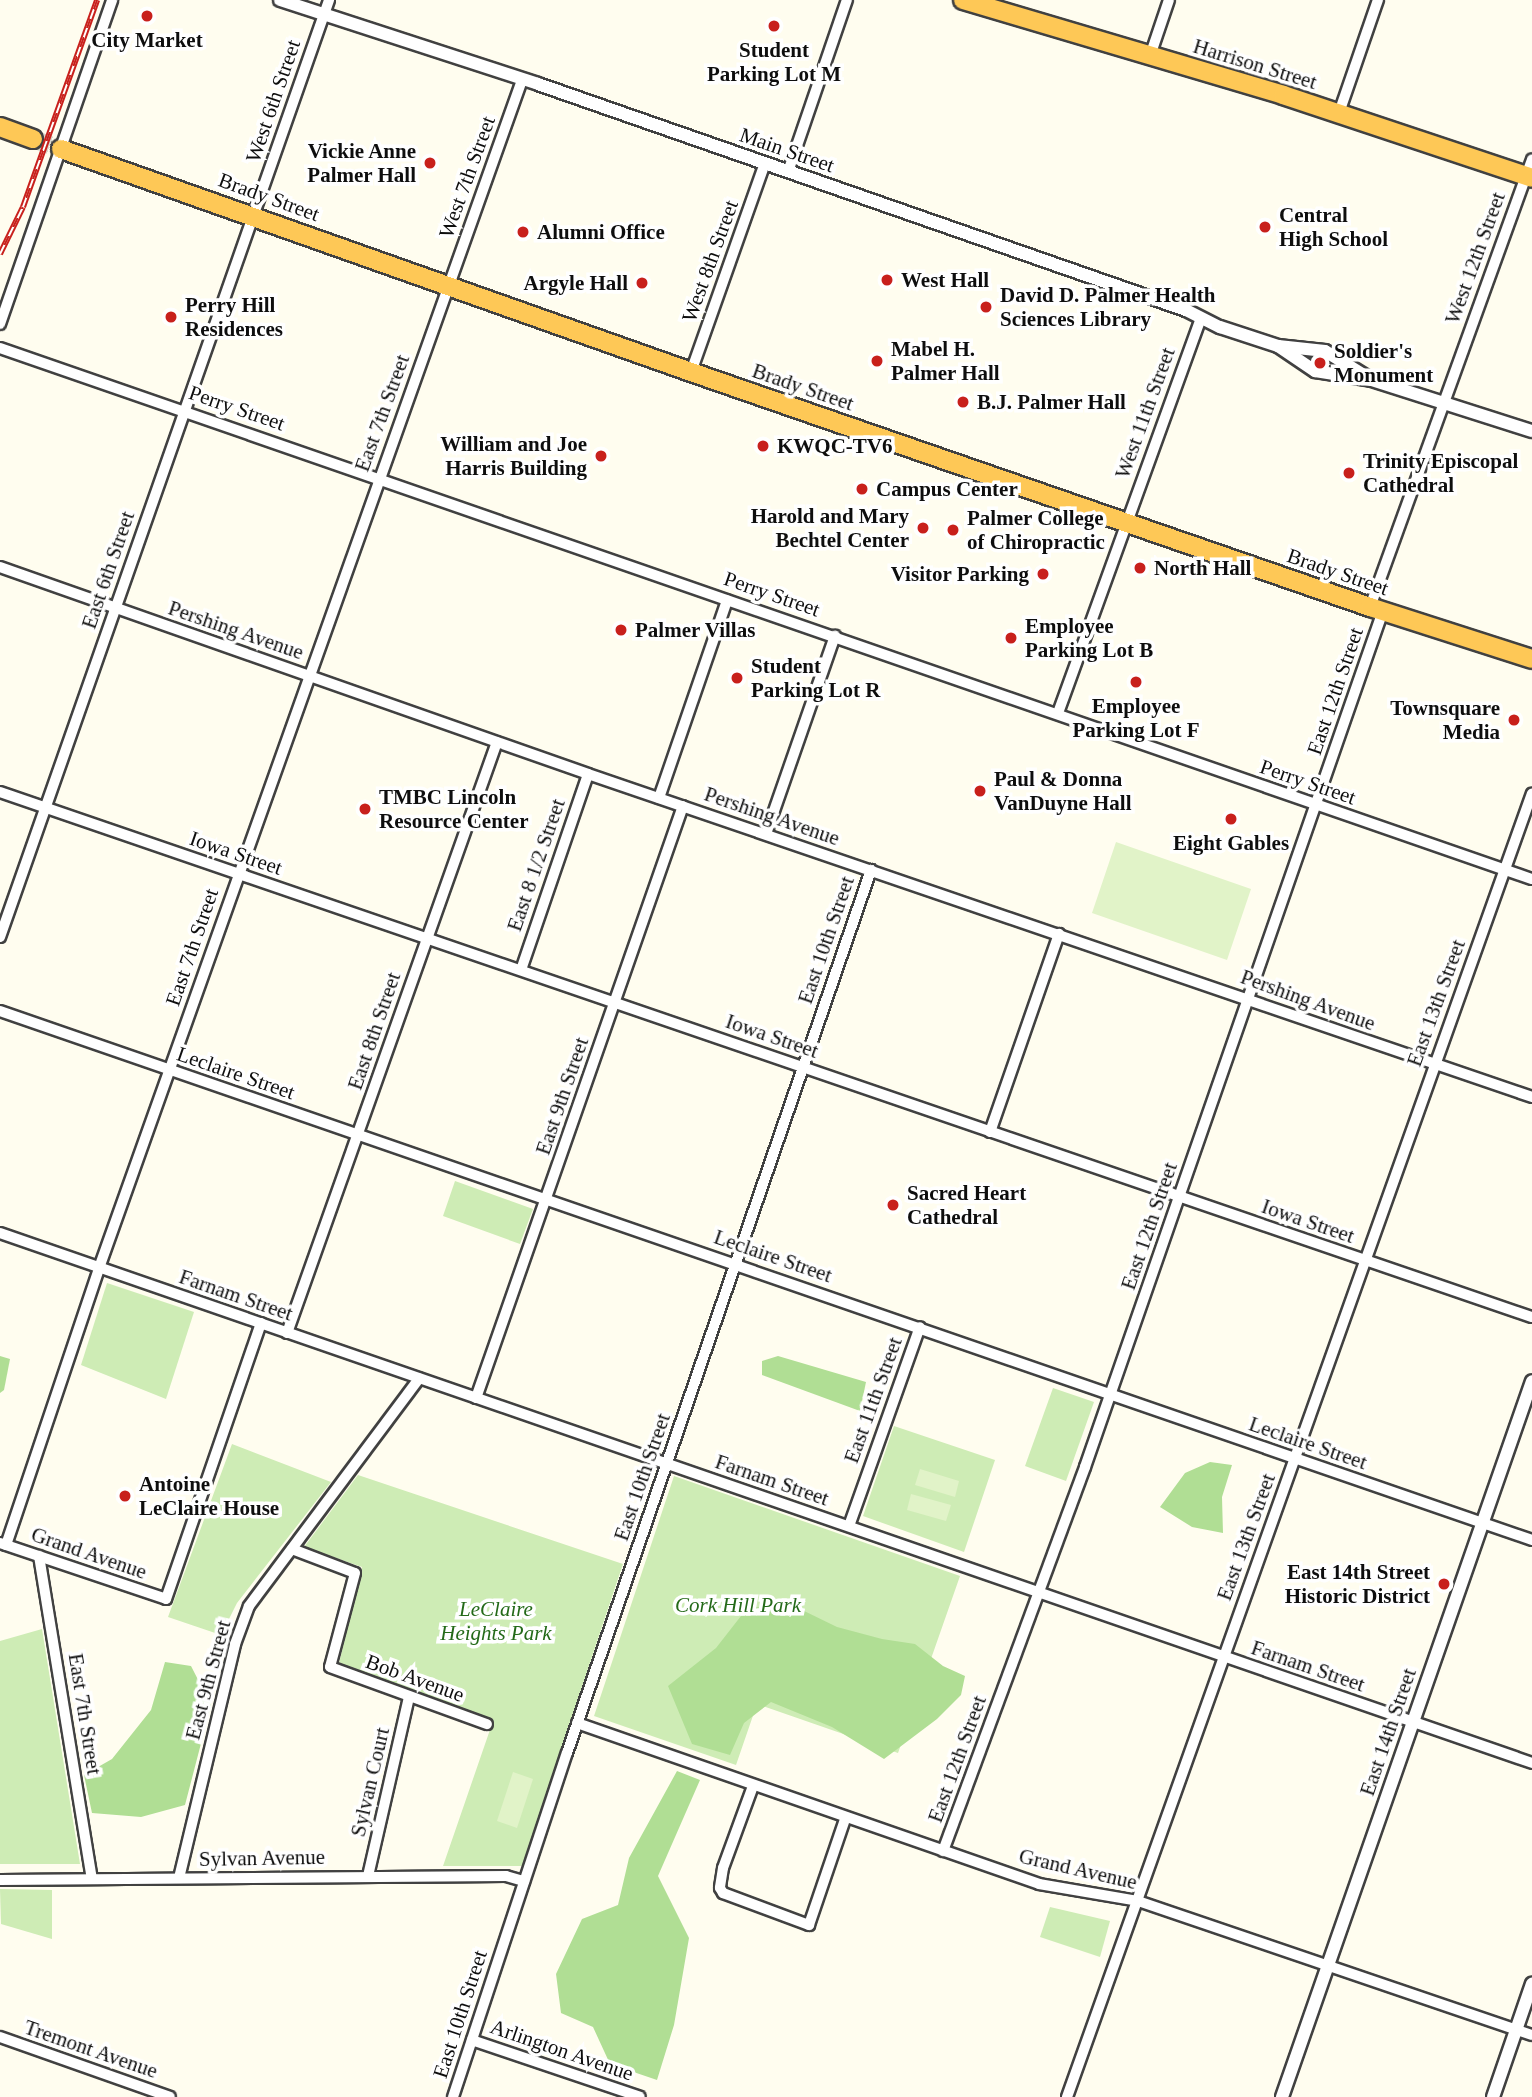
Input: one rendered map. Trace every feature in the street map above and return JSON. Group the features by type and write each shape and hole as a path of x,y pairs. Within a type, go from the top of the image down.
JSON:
{"highway":[{"name":"Harrison Street","path":"964,0 1530,171"},
{"path":"0,127 33,139"},
{"name":"Brady Street","path":"61,149 1126,523 1376,609 1532,659"}],"street":[{"path":"0,324 112,0"},
{"name":"Main Street","path":"280,0 765,163 1278,346 1325,351 1372,380"},
{"name":"West 6th Street","path":"253,216 329,0"},
{"path":"788,172 847,0"},
{"path":"1150,56 1168,0"},
{"path":"1339,113 1378,0"},
{"name":"West 7th Street","path":"448,286 522,80"},
{"name":"West 8th Street","path":"691,372 765,163"},
{"name":"West 12th Street","path":"1376,609 1443,401 1530,171"},
{"name":"East 6th Street","path":"0,937 253,216"},
{"name":"East 7th Street","path":"3,1544 448,286"},
{"name":"West 11th Street","path":"1126,523 1201,318"},
{"name":"Main Street","path":"1278,346 1315,371 1372,380 1532,431"},
{"name":"Perry Street","path":"0,348 1532,879"},
{"path":"1058,713 1126,523"},
{"name":"Pershing Avenue","path":"0,567 588,774 1249,999 1341,1034 1532,1097"},
{"path":"659,798 727,600"},
{"name":"East 12th Street","path":"943,1851 1180,1197 1315,805 1376,609"},
{"path":"766,834 835,636"},
{"name":"East 8th Street","path":"287,1333 497,742"},
{"name":"East 8 1/2 Street","path":"521,970 588,774"},
{"name":"Iowa Street","path":"0,792 1532,1317"},
{"name":"East 13th Street","path":"1067,2097 1532,793"},
{"name":"East 9th Street","path":"476,1398 683,806"},
{"name":"East 10th Street","path":"453,2097 577,1723 871,870"},
{"path":"990,1132 1059,934"},
{"name":"Leclaire Street","path":"0,1011 1532,1540"},
{"name":"Farnam Street","path":"0,1233 1532,1763"},
{"name":"Grand Avenue","path":"3,1544 166,1599 261,1322"},
{"name":"East 11th Street","path":"849,1526 920,1327"},
{"name":"East 9th Street","path":"179,1878 234,1644 249,1606 419,1379"},
{"name":"East 14th Street","path":"1282,2097 1532,1381"},
{"name":"Bob Avenue","path":"292,1549 355,1573 330,1667 487,1724"},
{"name":"East 7th Street","path":"39,1556 92,1879"},
{"name":"Sylvan Court","path":"368,1876 409,1697"},
{"name":"Grand Avenue","path":"577,1723 845,1819 1039,1884 1138,1901 1532,2035"},
{"path":"753,1786 723,1868 720,1888 723,1893 809,1926 845,1819"},
{"name":"Sylvan Avenue","path":"0,1880 506,1876 524,1881"},
{"path":"1493,2097 1532,1984"},
{"name":"Tremont Avenue","path":"0,2037 170,2097"},
{"name":"Arlington Avenue","path":"472,2040 640,2097"}],"green space":[{"path":"1116,842 1251,889 1227,960 1092,913"},
{"path":"455,1181 533,1209 520,1244 443,1216"},
{"path":"107,1283 194,1312 166,1399 81,1365"},
{"path":"0,1356 10,1359 4,1390 0,1393"},
{"path":"778,1356 866,1382 860,1411 762,1375 762,1361"},
{"path":"1053,1388 1094,1402 1066,1481 1025,1466"},
{"path":"894,1426 995,1460 964,1552 863,1516"},
{"path":"232,1444 331,1482 237,1603 221,1635 168,1617"},
{"path":"1210,1462 1232,1465 1222,1497 1223,1533 1192,1527 1160,1507 1185,1473"},
{"path":"920,1469 959,1481 955,1497 915,1485"},
{"name":"LeClaire Heights Park","path":"358,1475 623,1564 522,1866 443,1866 493,1721 339,1663 362,1567 304,1547"},
{"name":"Cork Hill Park","path":"674,1476 960,1576 898,1753 757,1704 736,1765 594,1716"},
{"path":"911,1494 951,1505 946,1521 907,1510"},
{"path":"748,1607 798,1608 837,1627 882,1639 915,1644 943,1666 965,1676 961,1695 937,1719 884,1759 832,1727 771,1702 744,1723 730,1755 692,1744 668,1686 716,1648"},
{"path":"42,1629 80,1864 0,1864 0,1641"},
{"path":"165,1662 191,1666 211,1705 185,1805 141,1817 92,1813 84,1775 112,1759 151,1710"},
{"path":"677,1771 700,1780 658,1876 689,1938 674,2025 657,2080 610,2064 593,2027 561,2013 556,1974 582,1919 618,1905 629,1858"},
{"path":"513,1772 533,1779 517,1828 497,1821"},
{"path":"0,1889 52,1890 52,1939 1,1924"},
{"path":"1050,1907 1110,1921 1100,1957 1040,1937"}],"tunnel":[{"path":"33,139 61,149"}],"railway":[{"path":"0,254 23,207 97,0"}],"place":[{"name":"City Market","path":"147,16"},
{"name":"Student Parking Lot M","path":"774,26"},
{"name":"Vickie Anne Palmer Hall","path":"430,163"},
{"name":"Central High School","path":"1265,227"},
{"name":"Alumni Office","path":"523,232"},
{"name":"West Hall","path":"887,280"},
{"name":"Argyle Hall","path":"642,283"},
{"name":"David D. Palmer Health Sciences Library","path":"986,307"},
{"name":"Perry Hill Residences","path":"171,317"},
{"name":"Mabel H. Palmer Hall","path":"877,361"},
{"name":"Soldier's Monument","path":"1320,363"},
{"name":"B.J. Palmer Hall","path":"963,402"},
{"name":"KWQC-TV6","path":"763,446"},
{"name":"William and Joe Harris Building","path":"601,456"},
{"name":"Trinity Episcopal Cathedral","path":"1349,473"},
{"name":"Campus Center","path":"862,489"},
{"name":"Harold and Mary Bechtel Center","path":"923,528"},
{"name":"Palmer College of Chiropractic","path":"953,530"},
{"name":"North Hall","path":"1140,568"},
{"name":"Visitor Parking","path":"1043,574"},
{"name":"Palmer Villas","path":"621,630"},
{"name":"Employee Parking Lot B","path":"1011,638"},
{"name":"Student Parking Lot R","path":"737,678"},
{"name":"Employee Parking Lot F","path":"1136,682"},
{"name":"Townsquare Media","path":"1514,720"},
{"name":"Paul & Donna VanDuyne Hall","path":"980,791"},
{"name":"TMBC Lincoln Resource Center","path":"365,809"},
{"name":"Eight Gables","path":"1231,819"},
{"name":"Sacred Heart Cathedral","path":"893,1205"},
{"name":"Antoine LeClaire House","path":"125,1496"},
{"name":"East 14th Street Historic District","path":"1444,1584"}]}
